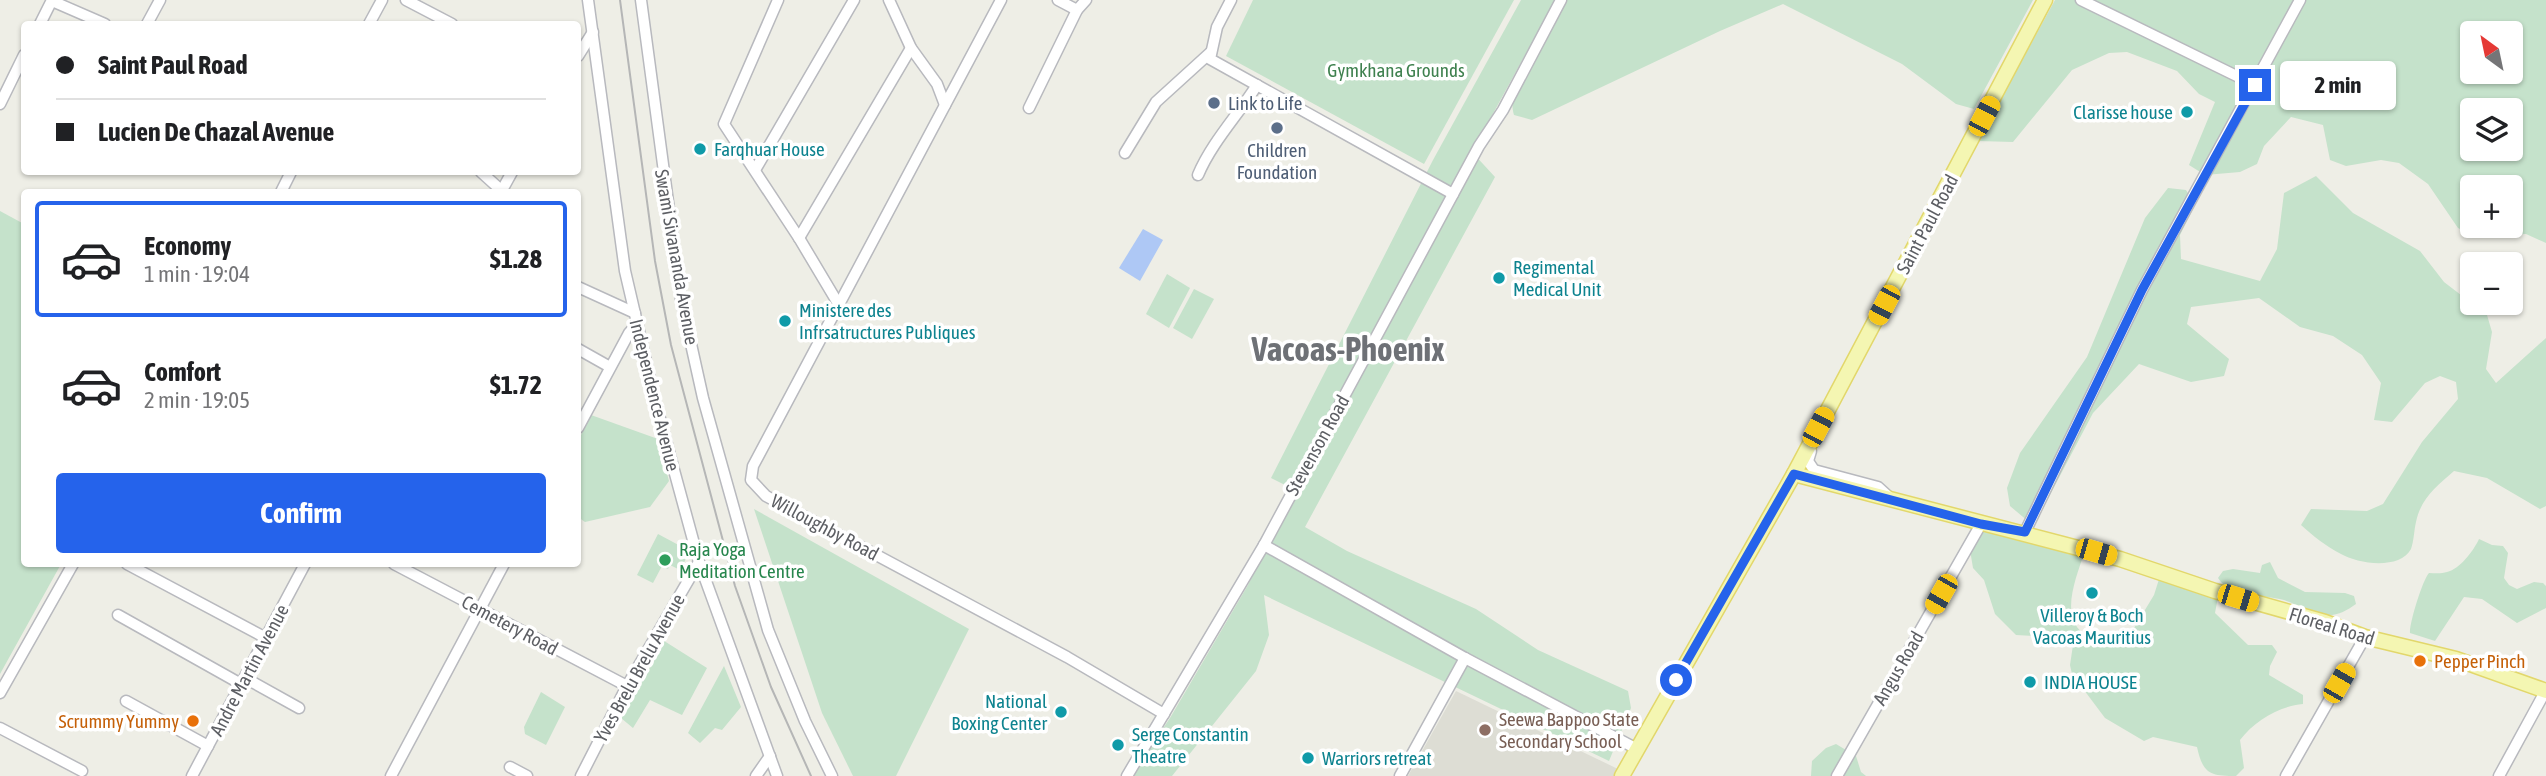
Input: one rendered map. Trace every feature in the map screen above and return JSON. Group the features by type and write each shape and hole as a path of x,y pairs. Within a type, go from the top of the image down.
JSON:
{"main road":[{"name":"Saint Paul Road","path":"1622,776 1794,474 2045,0"},
{"name":"Floreal Road","path":"1794,474 1981,524 2025,532 2120,559 2216,592 2325,622 2365,637 2456,659 2546,691"}],"street":[{"path":"42,21 52,0 98,21"},
{"path":"149,21 160,0"},
{"path":"371,21 382,0"},
{"path":"406,0 446,21"},
{"name":"Independence Avenue","path":"588,0 625,271 636,319 699,562 777,776"},
{"name":"Swami Sivananda Avenue","path":"640,0 681,299 703,398 768,630 806,722 832,776"},
{"path":"778,0 724,124 799,238 839,305"},
{"path":"755,170 854,0"},
{"path":"889,0 911,48 937,84 945,105"},
{"name":"Willoughby Road","path":"1001,0 753,466 751,480 766,496 1067,657 1164,714"},
{"path":"1058,0 1077,10"},
{"path":"1030,107 1077,10 1086,0"},
{"path":"1231,0 1217,27 1210,59 1453,194"},
{"name":"Stevenson Road","path":"1127,776 1264,545 1479,146 1503,110 1561,0"},
{"path":"2081,0 2255,85"},
{"path":"2025,532 2142,290 2300,0"},
{"path":"581,51 593,32"},
{"path":"799,238 911,48"},
{"path":"1125,153 1156,102 1211,52"},
{"path":"0,104 21,61"},
{"path":"923,66 939,79 949,82 957,79"},
{"path":"1198,175 1205,157 1241,111 1257,85"},
{"path":"484,175 498,189"},
{"path":"581,289 636,319 581,417"},
{"path":"581,351 610,367"},
{"path":"1831,404 1829,416 1809,453 1810,465 1819,472 1878,488 1892,500"},
{"name":"Angus Road","path":"1837,776 1981,524"},
{"path":"1264,545 1465,658 1637,749"},
{"name":"Yves Brelu Brelu Avenue","path":"581,776 627,686 699,562"},
{"path":"0,693 71,567"},
{"path":"133,567 265,638"},
{"name":"Andre Martin Avenue","path":"192,776 303,567"},
{"name":"Cemetery Road","path":"400,567 627,686"},
{"path":"391,776 502,567"},
{"path":"118,615 299,708"},
{"path":"2286,776 2365,637"},
{"path":"1400,776 1465,658"},
{"path":"2499,776 2546,691"},
{"path":"126,701 208,746"},
{"path":"0,728 82,771"},
{"path":"756,776 769,756"},
{"path":"510,767 527,776"}],"shaded area":[{"name":"Seewa Bappoo State Secondary School","path":"1456,691 1618,769 1614,776 1408,776"}],"green space":[{"name":"Gymkhana Grounds","path":"1253,0 1514,0 1424,164 1226,56"},
{"path":"1521,0 2033,0 1974,109 1956,104 1902,64 1783,4 1532,120 1514,115 1513,107 1518,82 1535,52 1530,46 1472,152 1495,177 1305,527 1347,551 1476,609 1538,650 1628,691 1631,708 1609,761 1264,595 1269,635 1256,671 1172,776 1131,776 1170,718 1248,585 1289,497 1295,490 1271,478 1433,160"},
{"path":"2055,0 2546,0 2546,243 2523,234 2523,175 2460,175 2460,229 2428,184 2399,163 2381,160 2346,166 2330,160 2323,125 2291,117 2264,146 2257,164 2240,172 2205,175 2189,165 2215,102 2199,94 2177,71 2127,52 2109,53 2072,70 2013,142 1978,141"},
{"path":"2316,176 2353,213 2420,251 2444,282 2460,294 2460,315 2487,315 2492,332 2486,369 2496,383 2546,338 2546,506 2540,509 2487,478 2454,471 2425,500 2418,514 2411,549 2406,556 2388,562 2368,562 2348,558 2320,541 2301,525 2311,509 2367,511 2383,504 2422,442 2458,399 2456,382 2440,376 2425,383 2392,422 2374,420 2381,383 2362,355 2333,336 2300,327 2259,298 2191,307 2187,324 2229,359 2224,376 2191,382 2139,364 2093,413 2042,510 2029,522 2010,506 2007,488 2020,453 2087,357 2145,218 2168,188 2186,190 2195,205 2180,235 2181,259 2260,281 2277,249 2284,193"},
{"path":"0,211 21,222 21,567 59,567 0,674"},
{"path":"1167,274 1190,288 1169,328 1146,314"},
{"path":"1194,289 1214,299 1192,339 1173,328"},
{"path":"591,415 658,439 669,481 650,507 585,522 581,519 581,435"},
{"path":"754,509 969,629 896,776 853,776 822,713"},
{"path":"1981,529 2084,553 2074,587 2071,610 2079,630 2103,644 2125,643 2154,595 2160,576 2218,597 2215,613 2248,645 2272,645 2277,652 2269,675 2303,695 2303,704 2268,715 2246,733 2240,740 2244,768 2236,776 2209,772 2202,763 2197,747 2153,737 2144,741 2105,718 2072,674 2070,665 2073,645 2069,638 2016,635 1995,614 1984,580 1973,568 1969,544"},
{"name":"Raja Yoga Meditation Centre","path":"658,534 686,549 688,555 680,570 670,565 668,569 662,566 653,583 637,575"},
{"path":"2479,539 2492,545 2503,546 2508,553 2504,578 2509,585 2517,589 2534,582 2546,586 2546,608 2517,623 2482,599 2464,597 2435,641 2410,633 2417,602 2429,573 2445,573 2457,567"},
{"path":"2270,562 2278,578 2305,592 2345,593 2354,596 2356,604 2338,614 2320,614 2284,600 2239,593 2224,585 2218,578 2223,571 2233,569 2260,573 2262,565"},
{"path":"661,639 707,668 682,715 650,700 633,728 621,718"},
{"path":"724,666 741,707 722,730 715,728 700,743 688,733"},
{"path":"541,692 565,707 546,745 525,734 524,727"},
{"path":"1836,744 1856,756 1861,772 1866,776 1811,776 1812,761 1826,748"}],"water":[{"path":"1143,229 1163,240 1140,281 1119,268"}],"tram line":[{"path":"620,0 655,261 671,345 735,586 771,687 811,776"}],"place":[{"name":"Link to Life","path":"1214,103"},
{"name":"Clarisse house","path":"2187,112"},
{"name":"Children Foundation","path":"1277,128"},
{"name":"Farqhuar House","path":"700,149"},
{"name":"Regimental Medical Unit","path":"1499,278"},
{"name":"Ministere des Infrsatructures Publiques","path":"785,321"},
{"name":"Raja Yoga Meditation Centre","path":"665,560"},
{"name":"Villeroy & Boch Vacoas Mauritius","path":"2092,593"},
{"name":"Pepper Pinch","path":"2420,661"},
{"name":"INDIA HOUSE","path":"2030,682"},
{"name":"National Boxing Center","path":"1061,712"},
{"name":"Scrummy Yummy","path":"193,721"},
{"name":"Seewa Bappoo State Secondary School","path":"1485,730"},
{"name":"Serge Constantin Theatre","path":"1118,745"},
{"name":"Warriors retreat","path":"1308,758"}],"district":[{"name":"Vacoas-Phoenix","path":"1348,349"}],"route":[{"path":"1676,680 1794,474 1981,524 2025,532 2142,290 2255,85"}]}
